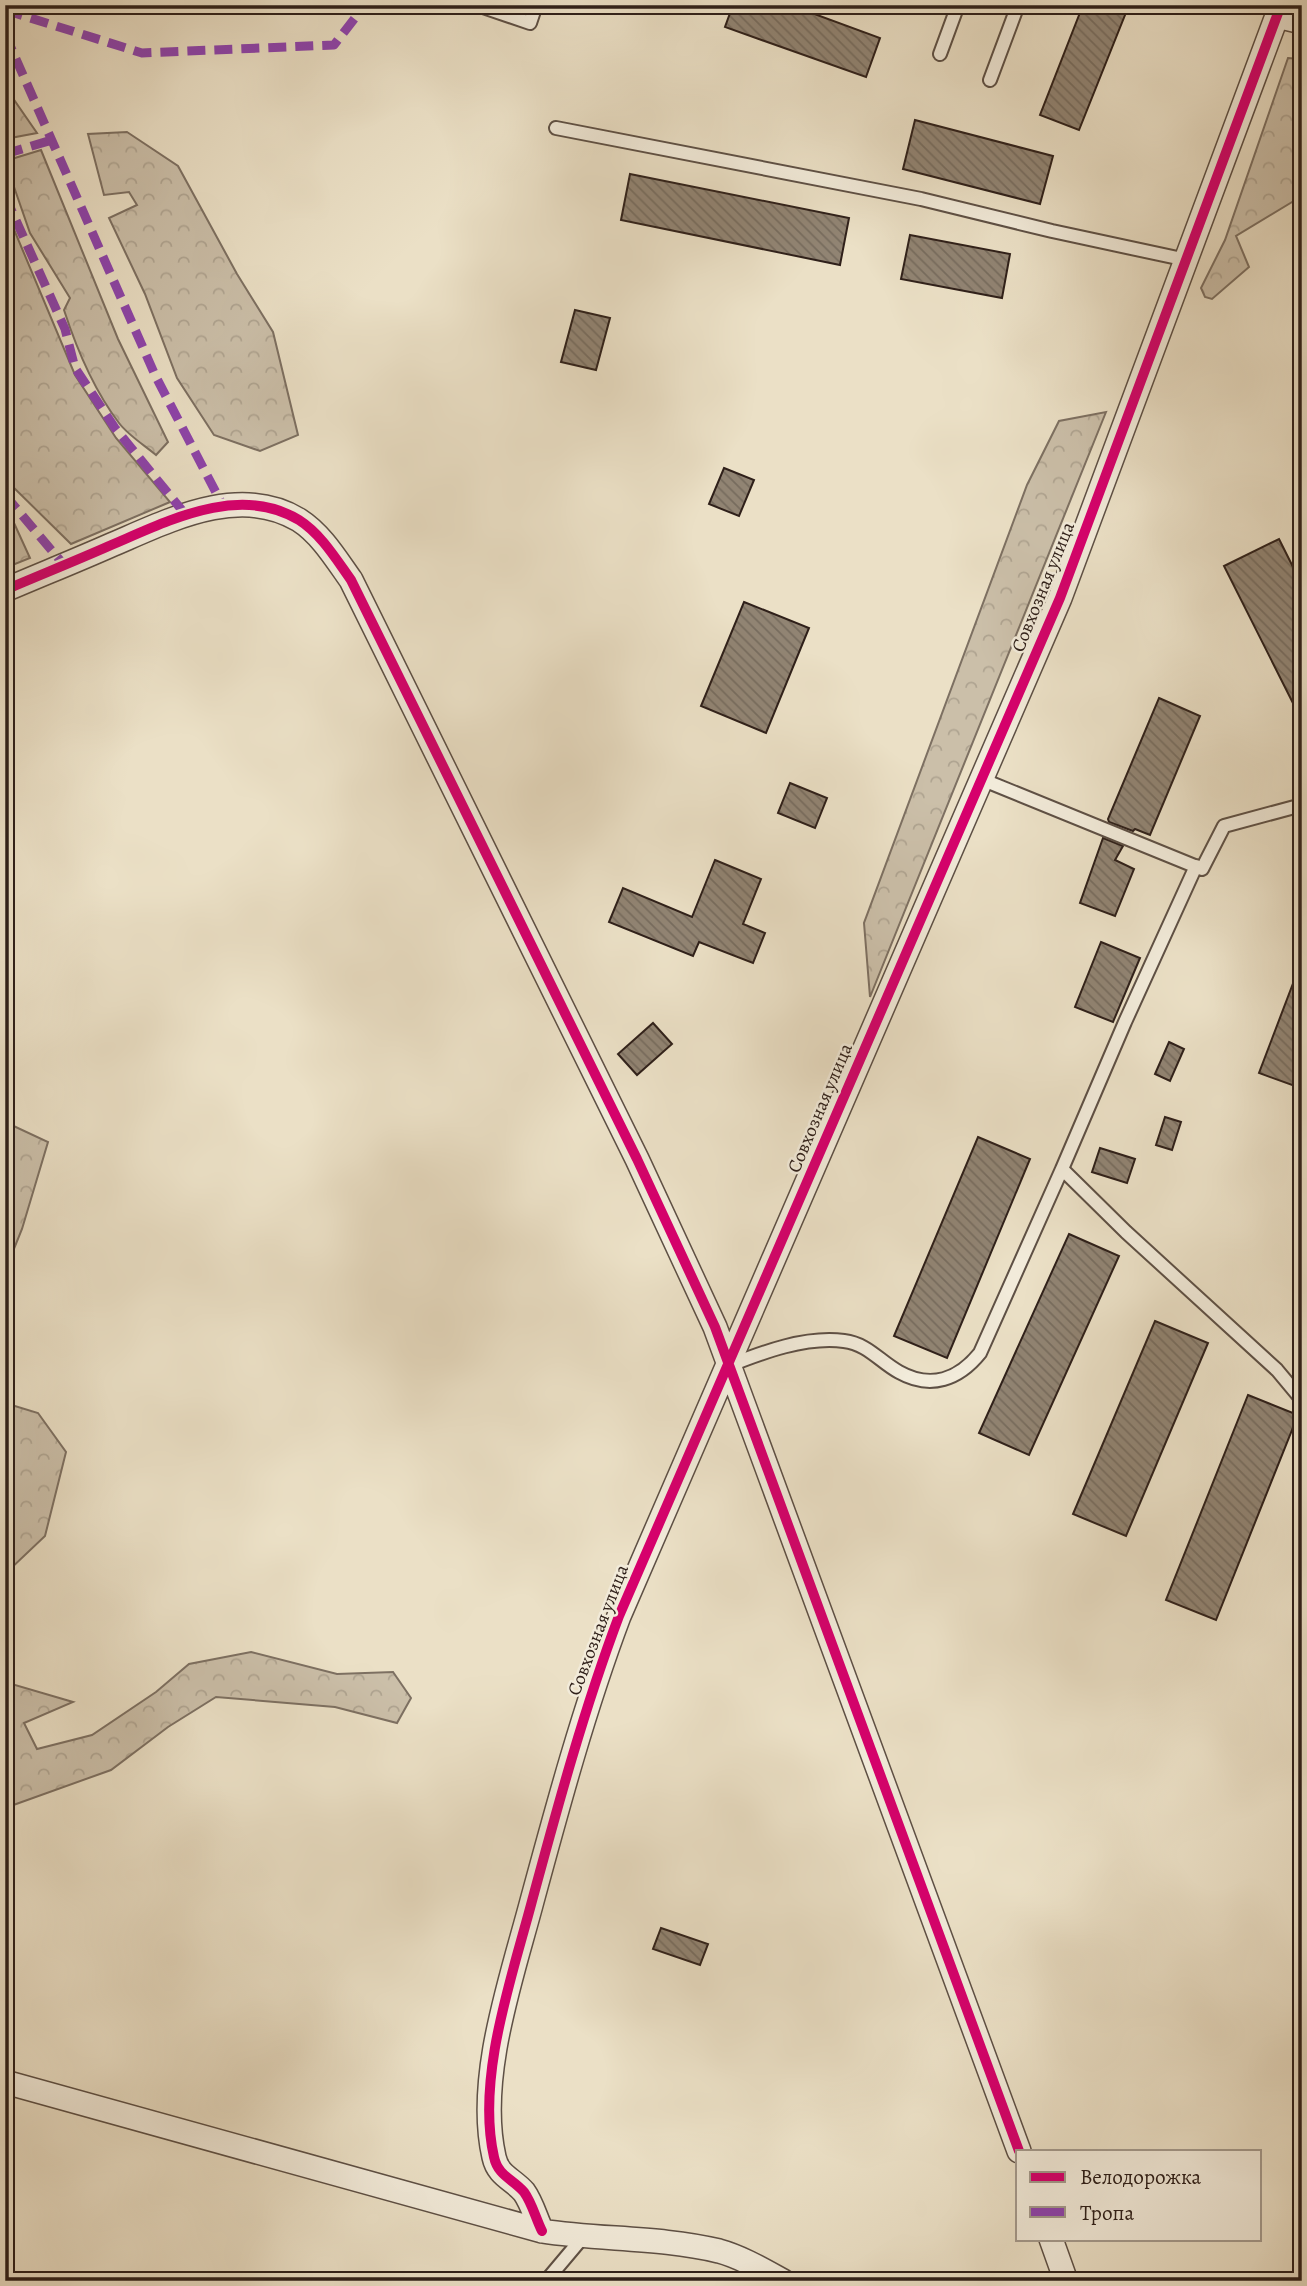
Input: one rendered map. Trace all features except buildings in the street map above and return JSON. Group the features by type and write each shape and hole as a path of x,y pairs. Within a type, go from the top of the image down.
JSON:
{"street":[{"path":"1279,11 1302,22"},
{"name":"Совхозная улица","path":"542,2231 523,2191 503,2175 494,2159 491,2092 502,2015 556,1810 592,1687 620,1616 1060,598 1279,11"},
{"path":"5,590 186,514 223,506 263,506 298,520 323,541 351,580 642,1170 715,1327 1019,2150"},
{"path":"5,2082 542,2231 583,2237 670,2243 721,2252 783,2281"},
{"path":"1051,2240 1066,2281"}],"lane":[{"path":"477,5 530,23 536,5"},
{"path":"940,54 958,5"},
{"path":"990,80 1018,5"},
{"path":"556,128 921,199 1052,232 1187,260"},
{"path":"981,779 1202,869 1224,826 1302,805"},
{"path":"728,1366 762,1353 840,1340 857,1343 869,1349 899,1372 918,1379 939,1381 959,1374 981,1353 1196,866"},
{"path":"1062,1169 1126,1232 1277,1370 1302,1400"},
{"path":"546,2281 583,2237"}],"green space":[{"path":"1288,58 1302,62 1302,176 1297,185 1302,187 1302,196 1236,236 1249,267 1212,299 1205,297 1201,288 1225,240"},
{"path":"5,81 8,91 37,133 5,139"},
{"path":"127,132 178,166 237,274 273,332 298,435 260,451 214,435 177,378 145,294 109,218 137,205 129,192 104,195 88,134"},
{"path":"41,150 118,339 168,442 156,455 131,436 101,397 80,354 64,310 70,298 30,233 5,161"},
{"path":"5,208 75,375 116,438 170,502 71,544 5,479"},
{"path":"1106,412 870,997 864,923 1027,485 1059,421"},
{"path":"5,517 14,523 30,558 5,568"},
{"path":"5,1122 48,1142 22,1229 5,1271"},
{"path":"5,1403 38,1413 66,1452 45,1536 5,1574"},
{"path":"251,1652 337,1674 393,1672 411,1698 397,1723 335,1707 216,1697 168,1727 111,1770 5,1808 5,1682 73,1702 24,1723 37,1749 92,1735 156,1692 189,1664"}],"marked path":[{"path":"5,10 142,53 334,45 365,5"},
{"path":"5,34 155,375 223,506"},
{"path":"5,154 52,140"},
{"path":"5,196 65,329 75,368 115,428 185,514"},
{"path":"5,495 64,565"}],"cycle path":[{"path":"542,2231 524,2192 502,2173 494,2157 490,2126 493,2061 506,1995 594,1686 619,1616 1060,598 1281,5"},
{"path":"5,590 178,517 202,510 252,505 276,510 307,526 334,555 351,580 637,1159 715,1327 1019,2150"}]}
